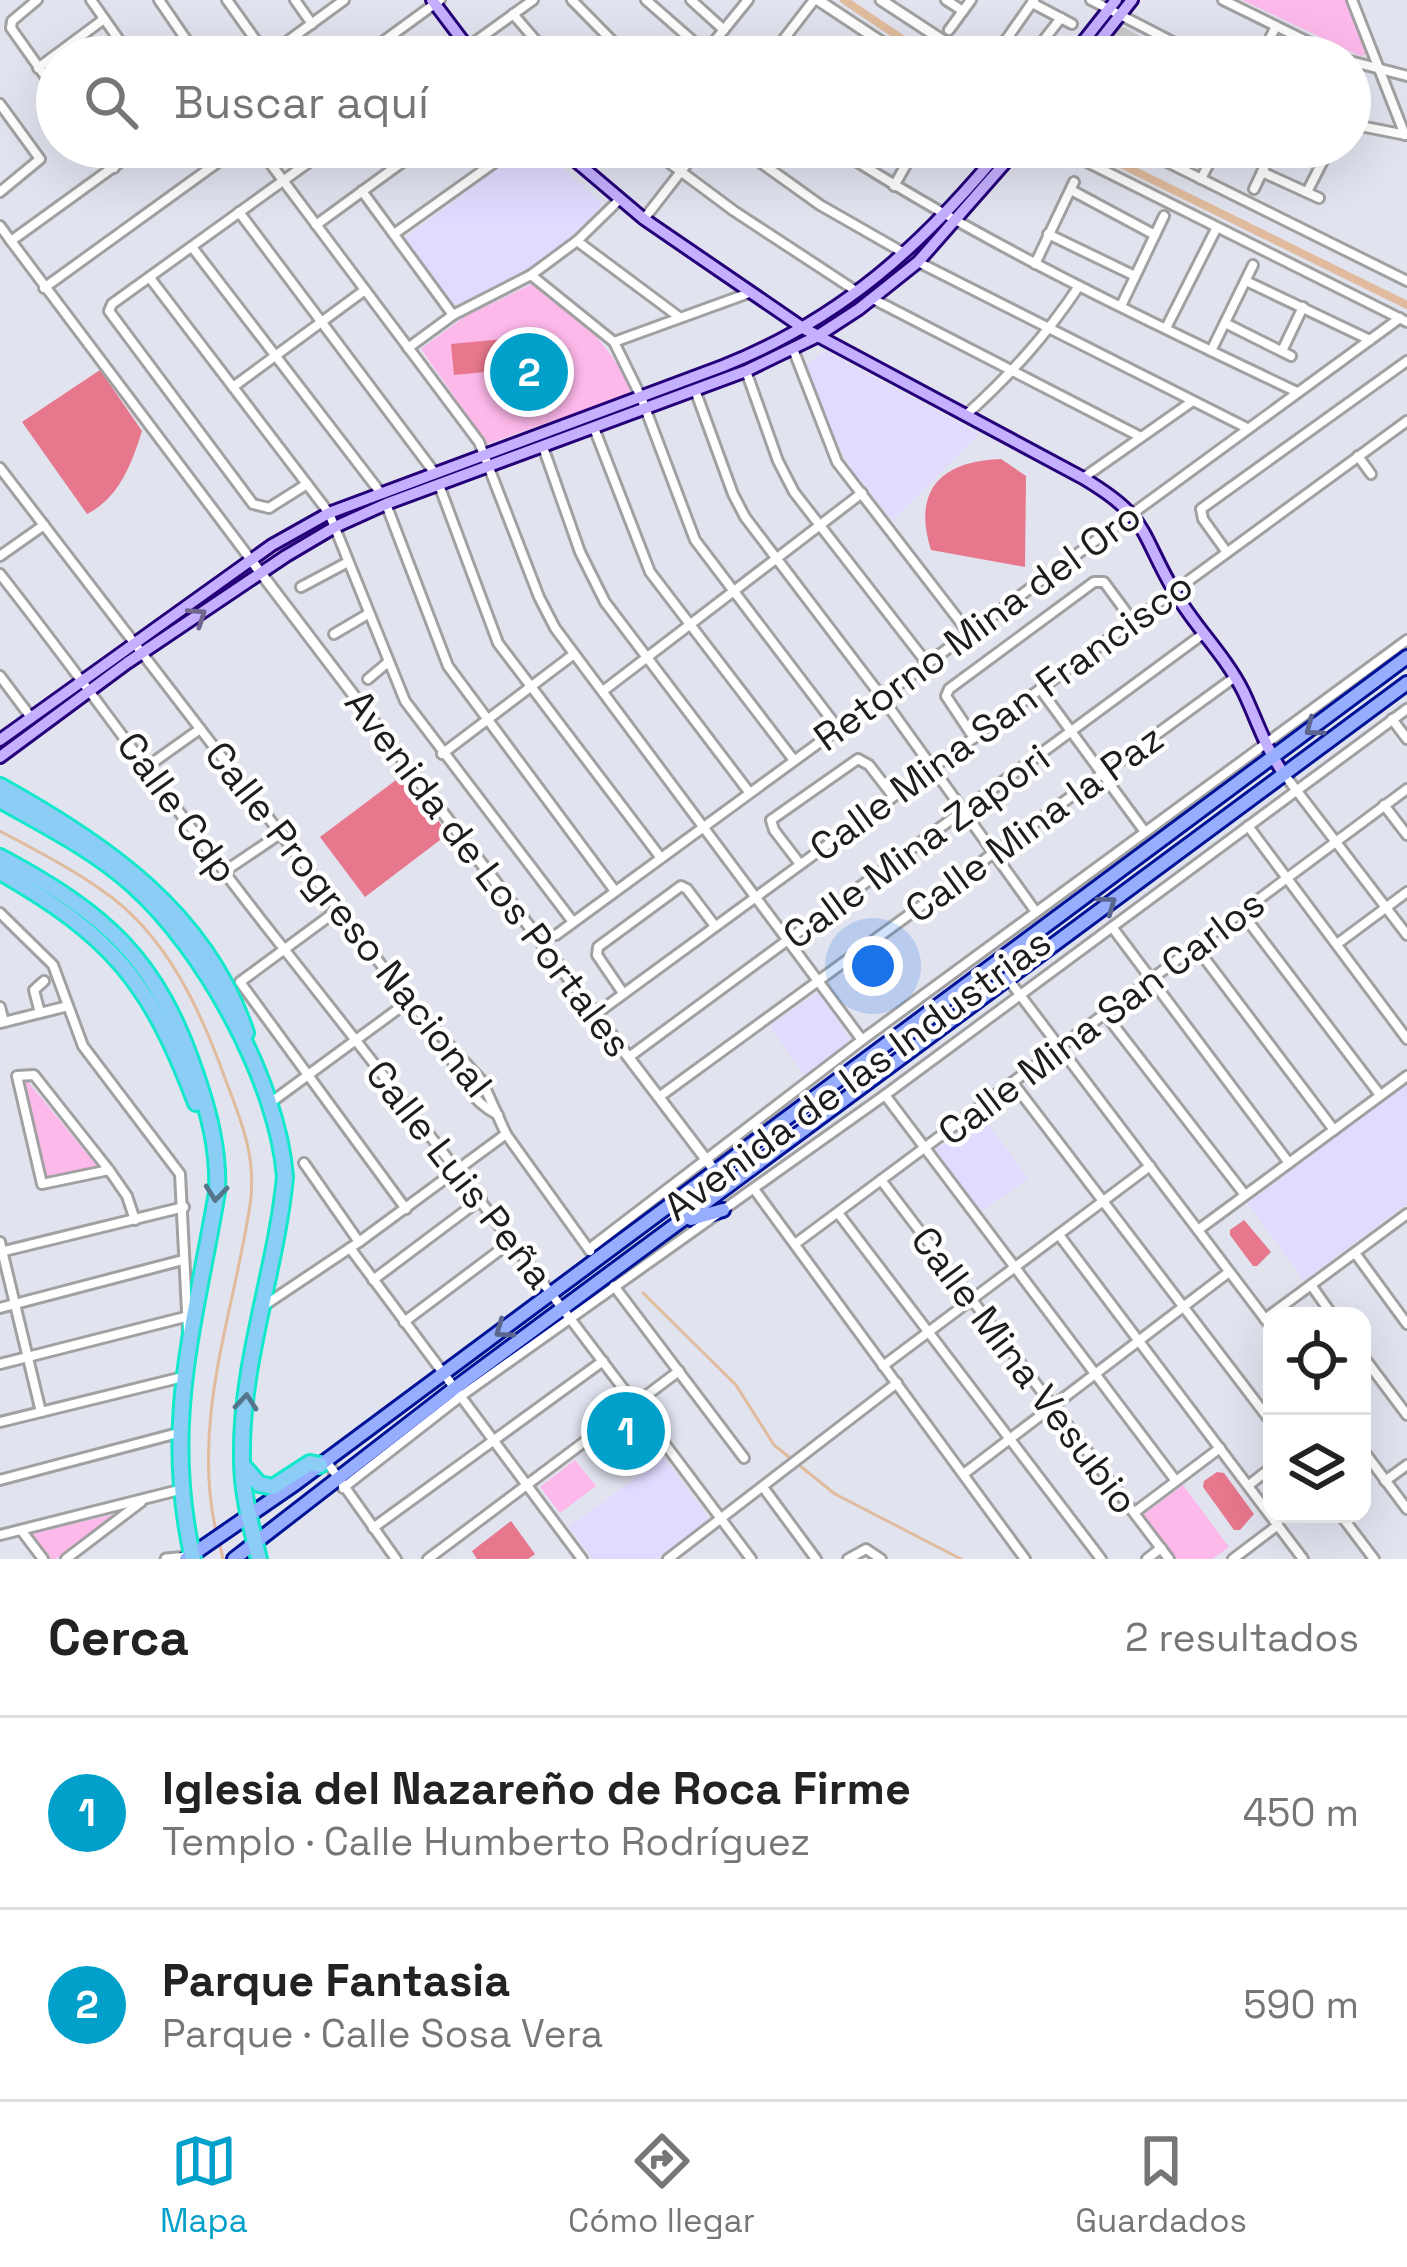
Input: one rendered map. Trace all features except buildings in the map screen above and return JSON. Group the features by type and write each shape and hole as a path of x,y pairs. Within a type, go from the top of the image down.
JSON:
{"highway":[{"path":"0,785 110,852 152,888 211,958 244,1025 249,1055"},
{"path":"0,800 101,860 158,909 202,967 270,1103 285,1177 248,1384 242,1464 257,1551"},
{"path":"0,856 49,883 115,932 157,986 188,1052 216,1148 217,1192 189,1338 178,1433 179,1490 190,1557"},
{"path":"0,872 84,924 135,979 164,1025 216,1148"},
{"path":"242,1464 259,1484 273,1487 312,1462 323,1463"}],"main road":[{"path":"1090,36 1114,9 1132,0"},
{"path":"436,1 460,36"},
{"path":"1099,36 1114,9"},
{"path":"583,168 644,219 816,337 1083,478 1132,513 1153,544 1173,590 1235,677 1264,744 1284,774"},
{"path":"951,218 988,168"},
{"path":"0,740 91,689 335,527 436,479 643,403 746,371 816,337 873,299 999,168"},
{"path":"488,460 594,428 756,353 913,258"},
{"path":"0,757 30,716 251,560 329,513 380,492 436,479"},
{"name":"Avenida de las Industrias","path":"190,1557 553,1294 593,1255 715,1170 1407,658"},
{"name":"Avenida de las Industrias","path":"234,1559 257,1551 678,1223 1407,683"},
{"path":"678,1223 723,1210"}],"street":[{"path":"36,65 10,28 38,0"},
{"path":"92,0 116,36"},
{"path":"159,0 184,36"},
{"path":"227,0 252,36"},
{"path":"295,0 312,24"},
{"path":"296,36 344,0"},
{"path":"489,36 533,0"},
{"path":"572,0 607,36"},
{"path":"646,0 687,36"},
{"path":"691,0 724,30"},
{"path":"720,36 748,0"},
{"path":"787,36 816,0 872,36"},
{"path":"881,0 936,36"},
{"path":"946,0 963,11"},
{"path":"949,29 971,0"},
{"path":"1091,0 1164,36"},
{"path":"1222,0 1296,36"},
{"path":"1352,0 1366,36"},
{"path":"390,36 436,1"},
{"path":"1008,36 1033,1 1072,23"},
{"path":"513,14 532,36"},
{"path":"1048,36 1061,18"},
{"path":"81,36 104,19"},
{"path":"1271,36 1276,26"},
{"path":"1371,48 1406,135"},
{"path":"1371,68 1407,76"},
{"path":"0,104 36,153"},
{"path":"1371,128 1406,135"},
{"path":"0,192 36,161"},
{"path":"11,241 114,168"},
{"path":"44,287 210,168"},
{"path":"273,168 488,460 539,597 574,654 862,1040"},
{"path":"301,168 112,304 110,315 253,504 269,508 307,484"},
{"path":"316,224 394,168"},
{"path":"394,234 487,168"},
{"path":"677,168 857,292"},
{"path":"644,219 683,168"},
{"path":"768,168 820,205 913,258 1247,428"},
{"path":"866,168 1034,264 1297,392"},
{"path":"894,186 905,168"},
{"path":"1098,168 1403,320"},
{"path":"1179,168 1407,280"},
{"path":"1201,179 1206,168"},
{"path":"1254,189 1264,168"},
{"path":"1307,192 1319,168"},
{"path":"1262,172 1319,198"},
{"path":"1034,264 1072,186 1155,235"},
{"path":"362,191 453,315"},
{"path":"408,348 453,315 531,275 577,241 619,200"},
{"path":"239,212 436,479 498,643 661,857"},
{"path":"1121,306 1164,216"},
{"path":"0,226 251,560"},
{"path":"1166,328 1216,229"},
{"path":"1048,234 1135,276"},
{"path":"577,241 681,318"},
{"path":"192,247 380,492"},
{"path":"1211,351 1253,265"},
{"path":"531,275 614,343 643,403 687,524 837,727"},
{"path":"150,278 329,513 405,701 573,922"},
{"path":"1246,281 1370,340"},
{"path":"965,415 1014,372 1050,331 1079,286"},
{"path":"233,386 365,290"},
{"path":"614,343 749,293"},
{"path":"873,299 1139,436"},
{"path":"1225,323 1287,354 1303,308"},
{"name":"Retorno Mina del Oro","path":"556,935 1247,428 1403,320"},
{"path":"793,349 838,462 968,632"},
{"path":"1226,550 1201,509 1407,361"},
{"path":"746,371 785,478 926,662"},
{"path":"695,390 738,506 1036,912"},
{"path":"1083,478 1191,402"},
{"name":"Calle Mina San Francisco","path":"596,1015 1407,421"},
{"path":"594,428 640,554 663,591 793,759"},
{"path":"543,447 595,586 749,792"},
{"path":"1358,456 1371,474"},
{"name":"Calle Progreso Nacional","path":"0,468 409,1001 482,1081 506,1134 593,1255"},
{"path":"603,692 862,493"},
{"path":"386,504 441,652 486,722 615,891"},
{"path":"0,556 44,525"},
{"name":"Avenida de Los Portales","path":"251,560 727,1187"},
{"path":"302,587 348,562"},
{"name":"Calle Cdp","path":"0,574 356,1040"},
{"path":"974,738 946,696 949,689 1094,583 1104,582 1132,620"},
{"path":"334,634 368,614"},
{"name":"Calle Mina Zapori","path":"629,1057 1203,634"},
{"name":"Avenida de las Industrias","path":"593,1255 705,1158 1407,640"},
{"path":"442,754 574,654"},
{"path":"368,679 387,663"},
{"path":"0,676 30,716"},
{"name":"Calle Mina la Paz","path":"659,1097 1235,677"},
{"path":"1040,688 1145,832"},
{"name":"Avenida de las Industrias","path":"567,1312 614,1286 885,1095 1407,709"},
{"path":"1392,719 1407,739"},
{"path":"148,766 200,729"},
{"path":"800,863 771,820 858,759 866,761 893,796"},
{"path":"1284,774 1407,935"},
{"name":"Calle Mina San Carlos","path":"796,1244 1407,789"},
{"path":"1384,805 1407,835"},
{"path":"1248,826 1407,1039"},
{"path":"225,871 280,834"},
{"path":"623,994 596,955 598,947 681,886 715,926"},
{"path":"1337,944 1407,892"},
{"path":"339,909 240,982 406,1209"},
{"path":"0,913 53,965 82,1046 180,1174 189,1338"},
{"path":"1242,913 1380,1095"},
{"path":"1112,927 1289,1163"},
{"path":"1196,947 1334,1130"},
{"path":"1008,978 1263,1316"},
{"path":"40,1013 34,990 44,981"},
{"path":"270,1103 409,1001"},
{"path":"0,1007 2,1022 68,1006"},
{"path":"1105,1014 1244,1196"},
{"name":"Calle Luis Peña","path":"356,1040 567,1312"},
{"path":"446,1040 460,1079 475,1099 499,1116"},
{"path":"109,1170 42,1184 16,1076 33,1073 109,1170 127,1196 135,1220"},
{"path":"1198,1230 1407,1076"},
{"path":"1013,1083 1266,1415"},
{"path":"885,1095 1176,1481"},
{"path":"265,1304 406,1209 506,1134"},
{"path":"304,1163 373,1280 582,1559"},
{"path":"883,1366 1150,1166"},
{"name":"Calle Mina Vesubio","path":"881,1180 1169,1559"},
{"path":"754,1189 1025,1559"},
{"path":"373,1280 481,1199"},
{"path":"41,1412 1,1249 184,1208"},
{"path":"838,1213 1101,1559"},
{"path":"1287,1307 1403,1216 1407,1229"},
{"path":"1059,1234 1303,1559"},
{"path":"404,1322 512,1241"},
{"path":"1354,1253 1407,1324"},
{"path":"0,1308 183,1260"},
{"path":"965,1473 1229,1273"},
{"path":"1311,1285 1327,1307"},
{"path":"614,1286 744,1458"},
{"path":"567,1312 751,1559"},
{"path":"0,1364 185,1317"},
{"path":"373,1528 603,1361"},
{"path":"1371,1366 1407,1415"},
{"path":"428,1559 679,1371"},
{"path":"0,1422 184,1377"},
{"path":"668,1559 897,1383"},
{"path":"0,1480 178,1433"},
{"path":"1134,1512 1220,1448"},
{"path":"1371,1461 1407,1509"},
{"path":"323,1463 392,1557"},
{"path":"1385,1480 1407,1465"},
{"path":"1249,1485 1263,1474"},
{"path":"763,1487 816,1559"},
{"path":"0,1535 179,1490"},
{"path":"66,1559 144,1500"},
{"path":"1347,1523 1374,1559"},
{"path":"1233,1559 1278,1525"},
{"path":"21,1530 44,1559"},
{"path":"1148,1559 1161,1548"},
{"path":"848,1559 862,1550 872,1550 881,1559"},
{"name":"Avenida de las Industrias","path":"166,1559 190,1557"}],"shaded area":[{"path":"1242,0 1347,0 1360,36 1318,36"},
{"path":"1121,26 1141,36 1113,36"},
{"path":"499,168 562,168 600,201 601,207 575,234 527,270 456,306 403,239"},
{"path":"532,284 600,342 621,371 629,394 487,444 421,349 464,317"},
{"path":"504,339 507,370 454,375 451,344"},
{"path":"825,351 979,434 893,520 855,476 831,432 806,365"},
{"path":"100,370 142,431 116,489 87,514 22,422"},
{"path":"1001,459 1026,476 1025,567 931,550 925,511 936,483 962,466"},
{"path":"404,774 448,834 365,897 320,837"},
{"path":"818,992 852,1042 805,1076 770,1026"},
{"path":"25,1078 97,1166 45,1179 21,1082"},
{"path":"1407,1084 1407,1204 1304,1280 1247,1203"},
{"path":"982,1115 1028,1179 980,1212 934,1149"},
{"path":"1244,1220 1271,1252 1257,1266 1230,1235"},
{"path":"664,1457 710,1520 658,1559 593,1559 569,1527"},
{"path":"575,1460 596,1486 560,1513 540,1487"},
{"path":"1217,1472 1224,1473 1254,1514 1240,1530 1234,1530 1203,1487"},
{"path":"1183,1485 1229,1547 1212,1559 1176,1559 1143,1515"},
{"path":"119,1513 56,1559 50,1559 31,1534"},
{"path":"511,1521 535,1554 528,1559 477,1559 472,1551"}],"waterway":[{"path":"844,0 898,36"},
{"path":"1129,168 1407,305"},
{"path":"0,831 91,883 146,929 193,1002 242,1126 252,1188 212,1408 210,1490 216,1531"},
{"path":"643,1293 736,1385 774,1445 835,1494 961,1559"},
{"path":"219,1540 223,1559"}],"place":[{"name":"Parque Fantasia","path":"529,372"},
{"name":"Iglesia del Nazareño de Roca Firme","path":"626,1431"}]}
